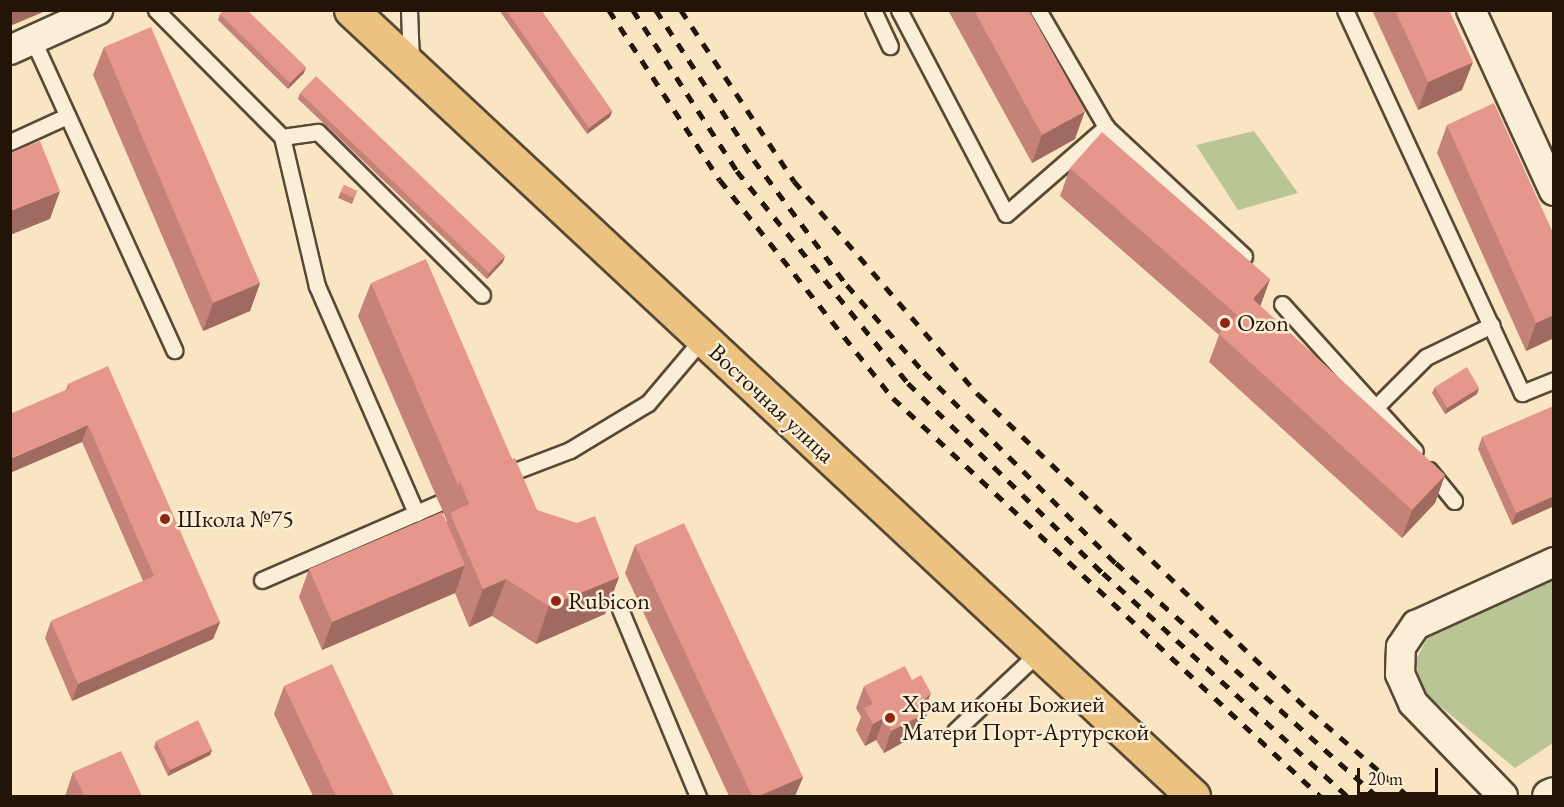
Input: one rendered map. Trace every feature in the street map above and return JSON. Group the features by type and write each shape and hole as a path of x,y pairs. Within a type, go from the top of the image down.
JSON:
{"main road":[{"name":"Восточная улица","path":"351,10 1192,796"},
{"path":"1549,796 1554,794"}],"street":[{"path":"22,45 98,10"},
{"path":"1471,10 1554,191"},
{"path":"1503,796 1413,703 1400,674 1401,647 1416,625 1554,562"}],"lane":[{"path":"156,10 282,137 317,286 416,513"},
{"path":"409,10 411,68"},
{"path":"873,10 890,46"},
{"path":"899,10 1006,214 1106,127"},
{"path":"1038,10 1106,127 1259,271"},
{"path":"1345,10 1522,393 1554,380"},
{"path":"22,45 67,117 174,350"},
{"path":"10,142 67,117"},
{"path":"282,137 318,132 482,295"},
{"path":"1282,304 1378,405 1454,501"},
{"path":"1378,405 1426,357 1492,325"},
{"path":"494,479 570,450 648,404 703,338"},
{"path":"262,580 439,503"},
{"path":"620,609 698,796"},
{"path":"955,731 1039,652"}],"green space":[{"path":"1254,131 1298,193 1238,210 1196,145"},
{"path":"1553,578 1553,743 1515,768 1423,692 1415,661 1428,637"}],"building":[{"path":"224,10 247,10 306,67 290,83 220,14"},
{"path":"506,10 541,10 612,111 589,128"},
{"path":"974,10 1029,10 1085,111 1042,135"},
{"path":"1395,10 1449,10 1473,62 1428,82"},
{"path":"151,27 260,283 213,303 104,47"},
{"path":"316,76 505,256 489,273 300,93"},
{"path":"1494,103 1554,235 1554,315 1536,323 1447,125"},
{"path":"1102,132 1270,279 1253,299 1445,475 1412,510 1219,334 1237,315 1070,168"},
{"path":"40,141 60,191 10,211 10,153"},
{"path":"344,185 357,191 354,198 341,192"},
{"path":"426,259 512,459 460,481 458,485 371,283"},
{"path":"108,366 220,622 78,684 51,621 154,576 88,425 10,459 10,414 70,388 68,384"},
{"path":"1467,367 1479,388 1447,408 1435,387"},
{"path":"1554,406 1554,496 1516,513 1482,437"},
{"path":"515,458 537,510 577,523 595,516 619,577 549,606 506,579 483,589 450,513 469,504 460,481"},
{"path":"442,512 465,565 332,622 309,569"},
{"path":"684,523 803,777 759,796 752,796 635,545"},
{"path":"332,664 394,796 336,796 284,686"},
{"path":"905,666 912,680 921,675 931,693 923,700 928,712 891,731 884,718 873,724 864,708 873,704 864,686"},
{"path":"198,720 212,750 170,770 156,741"},
{"path":"121,751 142,796 84,796 73,772"}],"railway":[{"path":"609,10 720,180 893,398 1320,796"},
{"path":"633,10 737,171 908,383 1103,573 1347,796"},
{"path":"656,10 754,160 847,285 924,372 1116,563 1377,796"},
{"path":"681,10 794,181 979,395 1310,711 1408,796"}],"place":[{"name":"Ozon","path":"1225,323"},
{"name":"Школа №75","path":"165,519"},
{"name":"Rubicon","path":"556,601"},
{"name":"Храм иконы Божией Матери Порт-Артурской","path":"890,718"}]}
